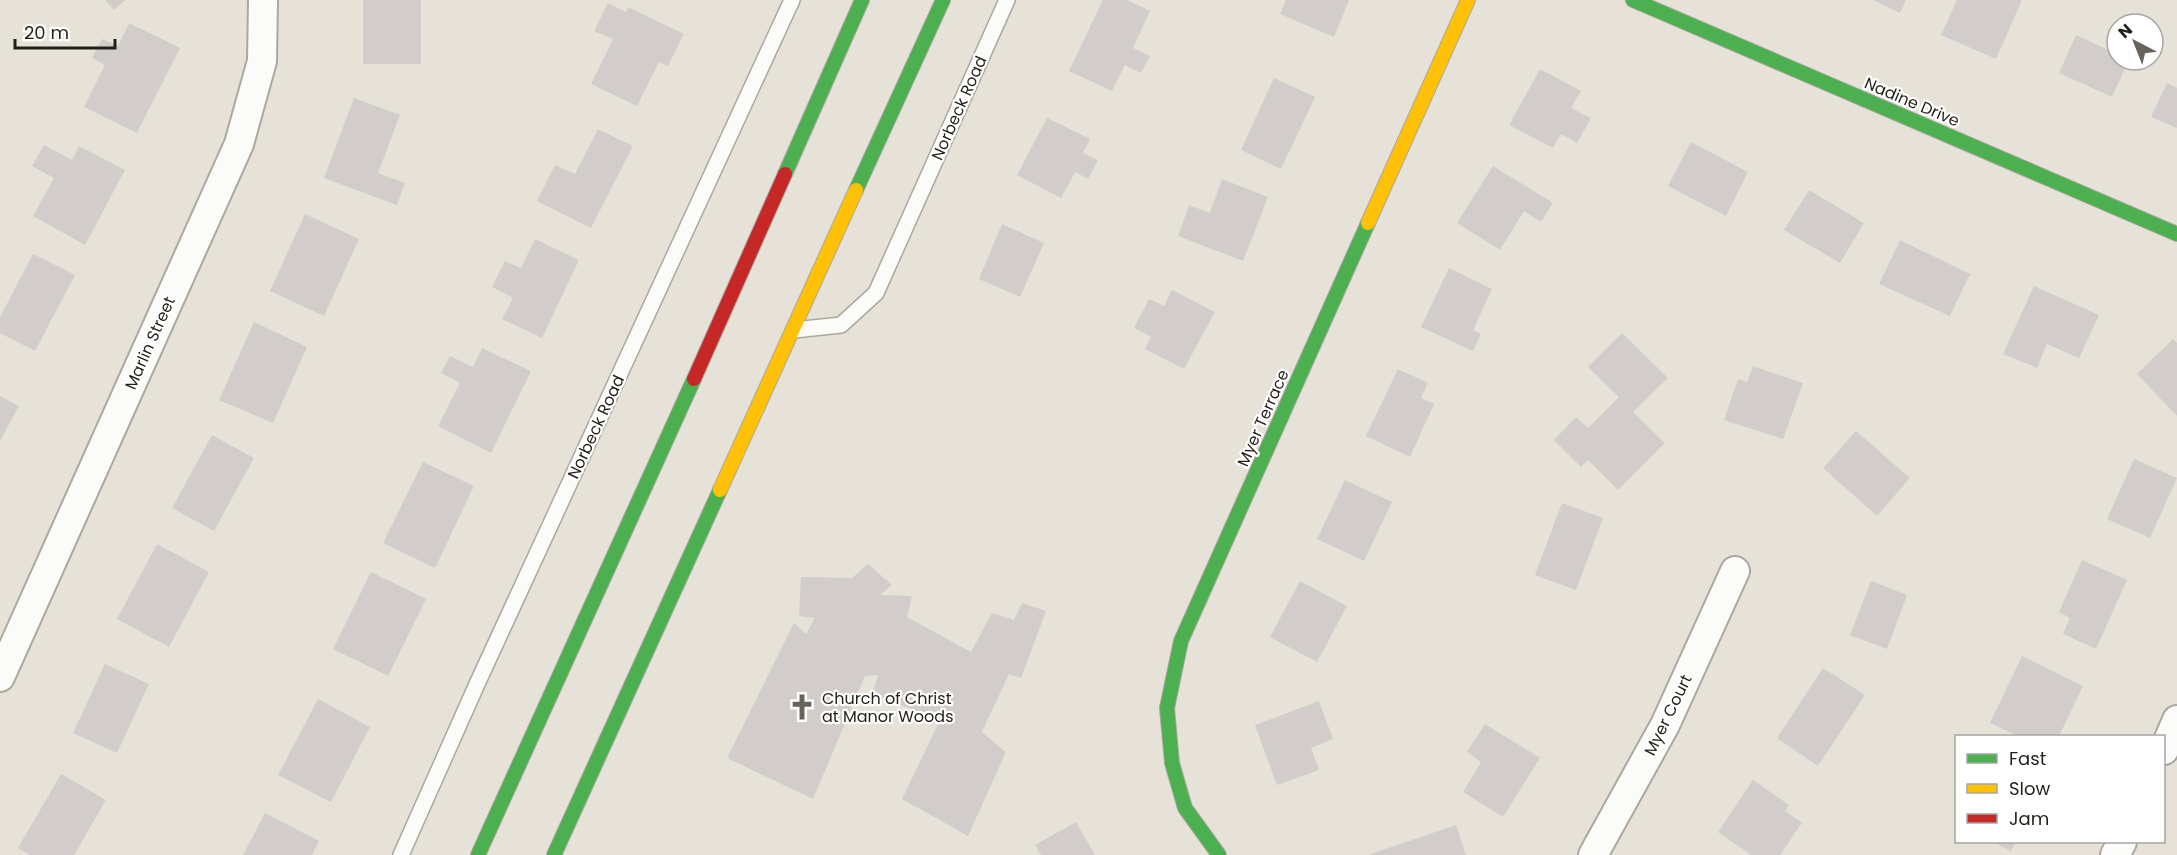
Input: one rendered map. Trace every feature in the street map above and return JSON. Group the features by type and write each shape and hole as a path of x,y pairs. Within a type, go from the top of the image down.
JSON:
{"main road":[{"path":"478,855 720,322 862,0"},
{"path":"554,855 943,0"},
{"name":"Myer Terrace","path":"1219,855 1185,808 1172,763 1167,708 1181,641 1468,0"},
{"name":"Nadine Drive","path":"1633,0 2177,234"}],"street":[{"name":"Marlin Street","path":"0,676 240,144 262,61 263,0"},
{"name":"Myer Court","path":"1593,855 1665,725 1735,572"},
{"path":"2165,746 2177,720"}],"lane":[{"name":"Norbeck Road","path":"401,855 477,684 691,224 792,0"},
{"name":"Norbeck Road","path":"794,330 841,325 876,293 1007,0"}],"building":[{"path":"105,0 126,0 114,10"},
{"path":"363,0 421,0 421,64 363,64"},
{"path":"1103,0 1127,0 1150,11 1133,48 1150,56 1141,73 1125,65 1112,91 1069,71"},
{"path":"1286,0 1349,0 1334,37 1280,14"},
{"path":"1873,0 1906,0 1900,13"},
{"path":"1957,0 2022,0 1996,59 1941,35"},
{"path":"608,3 626,12 628,7 684,34 668,66 659,62 637,106 591,84 613,39 594,31"},
{"path":"129,23 180,48 137,133 84,107 105,65 92,58 102,39 118,46"},
{"path":"2076,35 2105,48 2105,72 2123,72 2112,97 2059,73"},
{"path":"1540,69 1581,91 1571,108 1591,118 1577,143 1561,134 1553,148 1509,125"},
{"path":"1274,78 1315,97 1281,169 1241,150"},
{"path":"2167,83 2177,88 2177,128 2151,117"},
{"path":"354,98 400,115 378,173 405,183 397,205 324,178"},
{"path":"1047,118 1090,139 1083,153 1098,160 1088,179 1075,172 1061,198 1017,175"},
{"path":"598,129 633,146 591,228 537,201 555,165 575,174"},
{"path":"1691,142 1748,172 1726,216 1668,186"},
{"path":"44,145 72,160 79,146 125,170 85,245 33,216 54,178 32,166"},
{"path":"1493,166 1553,203 1541,222 1524,211 1500,250 1457,223"},
{"path":"1222,179 1268,197 1243,261 1178,236 1189,205 1210,213"},
{"path":"1809,190 1864,223 1840,263 1784,230"},
{"path":"305,214 359,239 324,316 270,291"},
{"path":"1002,224 1044,243 1020,297 979,279"},
{"path":"535,239 579,260 542,338 502,319 513,298 492,287 505,261 521,268"},
{"path":"1900,240 1970,274 1950,316 1879,284"},
{"path":"33,254 75,275 35,351 0,333 0,317"},
{"path":"1449,268 1492,289 1473,330 1481,334 1473,351 1421,327"},
{"path":"2034,286 2099,315 2079,358 2047,344 2037,368 2003,354"},
{"path":"1172,290 1215,312 1184,369 1145,349 1151,337 1134,328 1149,299 1164,306"},
{"path":"254,322 307,347 273,423 219,400"},
{"path":"1622,333 1668,378 1633,412 1665,443 1618,490 1588,460 1581,467 1554,440 1576,417 1588,428 1619,397 1588,367"},
{"path":"2173,339 2177,343 2177,416 2137,374"},
{"path":"482,348 531,371 491,453 438,426 460,383 441,373 450,356 473,367"},
{"path":"1753,366 1803,383 1783,439 1724,420 1738,379 1747,382"},
{"path":"1398,369 1428,383 1421,398 1434,404 1410,457 1366,436"},
{"path":"0,396 19,406 0,441"},
{"path":"1856,431 1910,478 1877,516 1823,468"},
{"path":"212,435 254,458 214,531 172,508"},
{"path":"2134,459 2177,478 2150,538 2107,519"},
{"path":"423,462 474,486 435,568 383,543"},
{"path":"1345,480 1392,502 1364,561 1317,539"},
{"path":"1562,503 1603,518 1576,590 1535,575"},
{"path":"157,544 209,572 169,647 117,619"},
{"path":"2082,560 2127,580 2096,649 2063,634 2070,618 2059,612"},
{"name":"Church of Christ at Manor Woods","path":"868,564 892,585 880,595 912,596 907,617 971,652 992,613 1014,620 1022,603 1046,611 1021,678 1009,674 982,732 1006,752 968,836 902,799 940,720 872,694 878,675 865,676 813,799 727,758 794,623 806,634 815,618 799,616 801,577 852,578"},
{"path":"371,572 426,599 388,676 333,649"},
{"path":"1300,581 1347,606 1317,662 1270,637"},
{"path":"1871,581 1907,595 1887,649 1850,635"},
{"path":"2022,656 2083,686 2059,735 2016,735 1990,723"},
{"path":"105,664 149,684 117,753 73,733"},
{"path":"1823,668 1865,695 1818,766 1777,738"},
{"path":"318,699 370,727 331,802 278,775"},
{"path":"1319,701 1333,739 1311,748 1319,770 1277,785 1255,725"},
{"path":"1485,724 1540,758 1503,817 1463,792 1481,762 1467,752"},
{"path":"61,774 106,800 74,855 30,855 18,848"},
{"path":"1753,780 1789,805 1785,811 1802,823 1780,855 1751,855 1718,832"},
{"path":"265,813 319,841 312,855 243,855"},
{"path":"1076,822 1095,855 1041,855 1035,845"},
{"path":"1456,825 1466,855 1368,855"},
{"path":"1994,843 2015,843 2011,851"}],"traffic: fast":[{"path":"785,174 862,0"},
{"path":"856,190 943,0"},
{"path":"1633,0 2177,234"},
{"path":"1219,855 1185,808 1172,763 1167,708 1181,641 1368,223"},
{"path":"478,855 694,379"},
{"path":"554,855 720,490"}],"traffic: slow":[{"path":"1368,223 1468,0"},
{"path":"720,490 856,190"}],"traffic: jam":[{"path":"694,379 785,174"}],"place":[{"name":"Church of Christ at Manor Woods","path":"802,707"}]}
